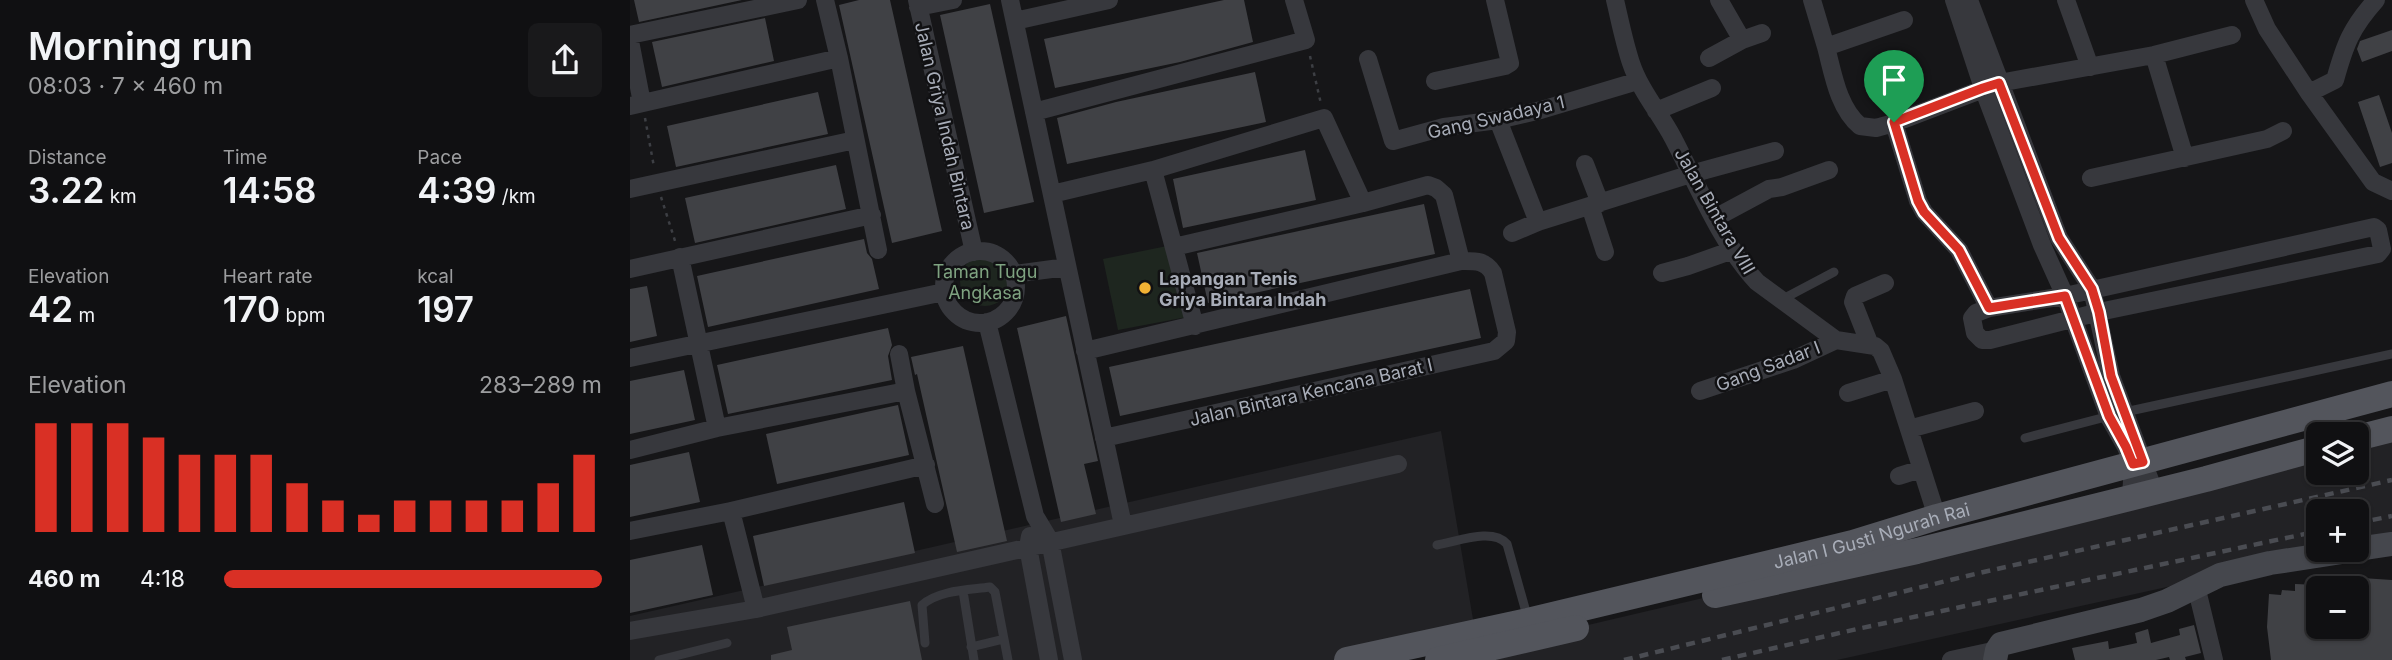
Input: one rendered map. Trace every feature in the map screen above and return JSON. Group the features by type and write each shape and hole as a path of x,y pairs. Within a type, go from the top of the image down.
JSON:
{"main road":[{"name":"Jalan I Gusti Ngurah Rai","path":"1347,660 1528,621 1853,543 1937,517 2392,394"},
{"path":"2369,435 2392,429"},
{"name":"Jalan I Gusti Ngurah Rai","path":"1438,660 1823,570 1917,551 2306,452"}],"street":[{"path":"630,35 798,0"},
{"path":"825,0 878,250"},
{"path":"918,3 953,0"},
{"path":"1010,0 1123,525"},
{"path":"1015,21 1109,0"},
{"path":"1034,112 1306,40 1294,0"},
{"path":"1435,81 1510,63 1495,0"},
{"name":"Jalan Bintara VIII","path":"1615,0 1638,81 1746,271 1836,340 1870,345"},
{"path":"1719,0 1742,40"},
{"path":"1812,0 1840,96 1855,122 1867,129 1894,122 1991,85 2154,55 2232,35"},
{"path":"1954,0 2059,238 2092,289 2099,312 2117,414 2126,447 2138,463 2143,494"},
{"path":"1969,0 1991,85 2042,245 2065,296 2072,319 2117,414"},
{"path":"2066,0 2090,66"},
{"path":"2254,0 2267,29 2309,93 2373,181 2392,191"},
{"path":"2309,93 2335,80 2342,54 2356,23 2376,0"},
{"name":"Jalan Griya Indah Bintara","path":"918,3 974,252"},
{"path":"1826,47 1904,20"},
{"path":"1709,58 1742,40 1762,33"},
{"path":"630,41 636,105 839,58"},
{"path":"2154,55 2185,159"},
{"name":"Gang Swadaya 1","path":"1368,59 1393,141 1444,127 1498,120 1638,81"},
{"path":"1656,111 1712,88"},
{"path":"1052,194 1153,170 1324,118 1363,203"},
{"path":"1498,120 1538,222"},
{"path":"1894,122 1918,201 1924,212 1959,250 1989,308"},
{"path":"2091,178 2267,139 2283,131"},
{"path":"630,189 855,140"},
{"path":"1512,233 1538,222 1691,174 1775,151"},
{"path":"1585,164 1605,252"},
{"path":"1153,170 1195,326"},
{"path":"1715,218 1767,190 1784,187 1829,170"},
{"path":"1085,351 1461,261 1444,195 1427,185 1363,203 1174,247"},
{"path":"630,269 872,215"},
{"path":"2374,228 2378,230 2382,249 2378,254 2099,312 1990,340 1982,340 1975,333 1972,318 1976,313 1989,308 2065,296 2374,228"},
{"path":"1662,273 1733,250"},
{"path":"974,252 998,256 1008,264 1014,274 1016,287 1008,310 987,322 975,323 955,313 944,292 944,281 954,262 963,255 974,252"},
{"path":"680,257 717,428"},
{"name":"Jalan Bintara Kencana Barat I","path":"1104,438 1494,351 1506,341 1507,332 1493,273 1482,262 1461,261"},
{"path":"1014,274 1068,267"},
{"path":"1885,283 1855,296 1853,302 1870,345 1881,351 1893,379 1937,517"},
{"path":"630,358 944,292"},
{"path":"987,322 1035,516 1050,541 1072,657 1049,660 1028,547 1035,516"},
{"name":"Gang Sadar I","path":"1700,391 1793,360 1836,340"},
{"path":"899,354 935,504"},
{"path":"1848,393 1893,379"},
{"path":"630,450 717,428 906,391"},
{"path":"1909,429 1975,411"},
{"path":"630,631 756,609 1398,464"},
{"path":"630,531 731,511 926,465"},
{"path":"1899,475 1921,469"},
{"path":"731,511 756,609"},
{"path":"2369,547 2392,544"},
{"path":"1951,660 1996,655 2001,644 2141,610 2220,575 2306,557"},
{"path":"2196,586 2214,660"}],"lane":[{"path":"1781,300 1834,272"},
{"path":"2025,438 2117,414 2392,354"},
{"path":"1437,545 1485,536 1503,539 1507,544 1528,621"},
{"path":"925,643 922,605 936,596 990,587 995,592 1008,660"},
{"path":"963,591 974,660"},
{"path":"971,647 1004,639"},
{"path":"659,660 727,643"}],"path":[{"path":"1306,40 1324,118"}],"shaded area":[{"path":"2392,429 2392,537 2369,542 2369,499 2306,499 2306,556 1837,660 1438,660 1836,567 2306,451 2306,485 2369,485 2369,435"},
{"path":"1441,431 1475,631 1347,660 630,660 630,616"}],"green space":[{"name":"Lapangan Tenis Griya Bintara Indah","path":"1172,245 1187,317 1118,330 1103,259"},
{"name":"Taman Tugu Angkasa","path":"985,256 1002,264 1010,281 1002,298 985,306 968,298 960,281 968,264"}],"building":[{"path":"634,0 742,0 639,22"},
{"path":"859,0 890,0 942,231 892,243 839,5"},
{"path":"1224,0 1244,0 1253,42 1180,62 1055,88 1044,39"},
{"path":"990,4 1034,202 984,213 940,15"},
{"path":"765,18 774,61 662,87 652,42"},
{"path":"2392,30 2392,51 2362,62 2357,49 2360,41"},
{"path":"1255,72 1266,122 1067,164 1057,118 1116,102"},
{"path":"818,92 828,134 676,167 667,126"},
{"path":"2379,95 2392,133 2392,163 2380,167 2358,102"},
{"path":"1305,150 1316,200 1183,228 1173,179"},
{"path":"836,165 846,209 695,243 685,198"},
{"path":"1424,204 1435,254 1208,303 1197,253"},
{"path":"864,239 879,289 708,327 697,276"},
{"path":"647,286 657,336 630,342 630,289"},
{"path":"1470,289 1481,338 1120,416 1109,367"},
{"path":"1066,316 1098,461 1084,464 1096,514 1061,522 1017,328"},
{"path":"888,328 892,345 888,356 892,380 728,414 717,365"},
{"path":"963,346 1007,541 957,552 911,357"},
{"path":"684,370 695,420 630,434 630,381"},
{"path":"898,405 909,455 777,484 766,434"},
{"path":"689,452 700,502 630,517 630,465"},
{"path":"904,502 915,553 764,586 753,536"},
{"path":"702,545 713,595 630,613 630,560"},
{"path":"2369,578 2392,580 2392,660 2271,660 2267,627 2269,594 2281,595 2282,590 2295,591 2295,584 2306,584 2306,639 2369,639"},
{"path":"910,601 922,660 771,660 771,655 792,650 787,627"},
{"path":"2194,625 2201,653 2185,657 2186,660 2170,660 2169,657 2156,660 2075,660 2072,648 2108,641 2109,649 2137,643 2135,633 2148,629 2151,643 2180,635 2179,629"}],"railway":[{"path":"1624,660 1979,573 2392,480"},
{"path":"2369,521 2392,516"},
{"path":"1722,660 2306,534"}],"place":[{"name":"Lapangan Tenis Griya Bintara Indah","path":"1145,288"}],"route":[{"path":"1999,83 2059,238 2092,289 2111,376 2143,462 2133,464 2109,416 2065,296 1989,308 1959,250 1951,238 1924,212 1918,201 1894,122 1999,83"}]}
